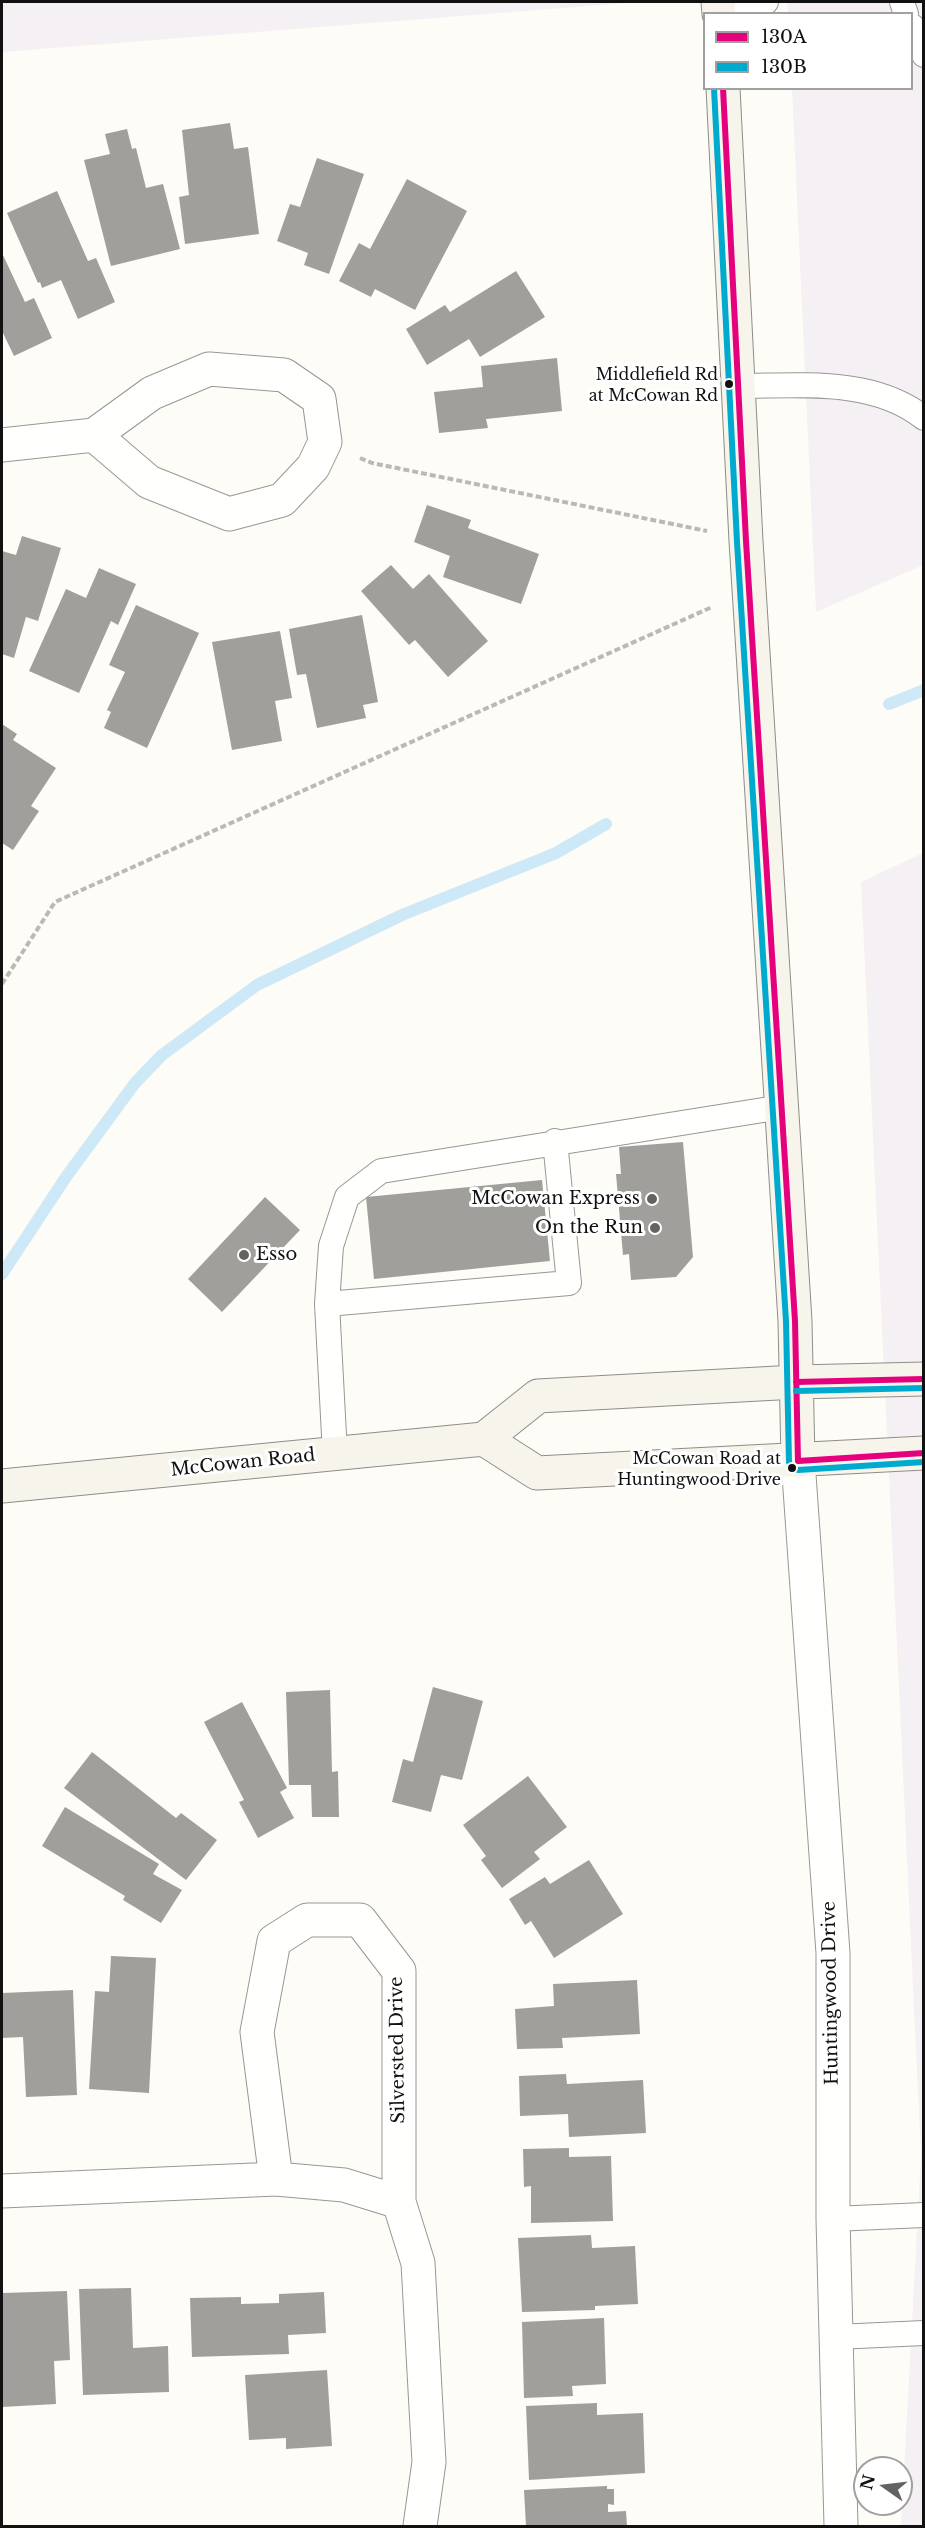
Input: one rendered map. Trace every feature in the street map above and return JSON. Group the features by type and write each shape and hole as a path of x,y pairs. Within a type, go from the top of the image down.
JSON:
{"main road":[{"path":"723,90 738,386 782,1107 798,1461"},
{"path":"924,1379 796,1382 538,1396 484,1439 537,1473 924,1453"},
{"name":"McCowan Road","path":"2,1486 484,1439"}],"street":[{"path":"2,445 94,435 152,393 209,369 284,375 319,399 325,442 313,467 282,500 229,514 149,482 94,435"},
{"name":"Huntingwood Drive","path":"798,1461 833,1953 832,2219 840,2526"},
{"name":"Silversted Drive","path":"276,2179 257,2032 274,1941 307,1920 360,1920 399,1971 399,2202 418,2263 429,2462 420,2526"},
{"path":"2,2191 276,2179 344,2185 399,2202"}],"lane":[{"path":"736,12 766,2"},
{"path":"913,28 924,55"},
{"path":"738,386 821,386 878,393 924,418"},
{"path":"335,1454 327,1304 331,1246 347,1197 381,1171 555,1141 782,1107"},
{"path":"327,1304 568,1283 555,1141"},
{"path":"832,2219 924,2215"},
{"path":"836,2337 924,2333"}],"path":[{"path":"372,463 675,524"},
{"path":"2,984 55,902 681,621"}],"shaded area":[{"path":"2,2 639,2 2,52"},
{"path":"787,2 924,2 923,565 816,612 792,90 913,90 913,12 788,12"},
{"path":"923,853 923,2526 901,2526 902,2516 913,2516 913,2456 905,2456 921,2156 861,882"}],"building":[{"path":"230,123 234,149 248,147 259,234 185,244 179,197 189,195 182,130"},
{"path":"127,129 132,149 136,148 146,188 163,184 180,249 111,266 84,160 110,154 105,134"},
{"path":"317,158 364,174 329,274 304,265 308,253 277,241 290,204 300,207"},
{"path":"407,179 467,211 415,310 375,289 371,297 339,281 359,243 370,249"},
{"path":"57,191 88,261 96,258 115,302 78,319 61,280 42,288 40,282 38,283 7,213"},
{"path":"2,253 25,302 34,298 52,338 14,356 2,331"},
{"path":"516,271 545,317 480,357 469,339 427,365 406,329 445,305 450,312"},
{"path":"557,358 562,411 486,419 488,428 439,433 434,392 483,387 481,366"},
{"path":"427,505 471,520 468,528 539,554 521,604 443,577 450,556 414,542"},
{"path":"22,536 61,548 38,621 26,617 14,658 2,654 2,551 16,555"},
{"path":"391,565 413,589 429,574 488,641 448,677 415,640 409,645 361,591"},
{"path":"99,568 136,584 118,625 111,621 79,693 29,671 66,589 86,598"},
{"path":"136,605 199,633 147,748 104,728 111,712 107,710 125,672 109,665"},
{"path":"362,615 378,702 363,705 366,718 317,728 306,674 297,675 289,629"},
{"path":"280,631 292,698 275,701 282,741 232,750 212,642"},
{"path":"2,724 17,734 13,740 56,768 31,806 39,811 13,850 2,843"},
{"path":"683,1142 693,1257 676,1277 631,1280 629,1254 623,1255 616,1174 621,1174 619,1147"},
{"path":"542,1180 550,1261 374,1279 366,1197"},
{"name":"Esso","path":"265,1197 300,1230 222,1312 188,1279"},
{"path":"433,1687 483,1701 462,1780 441,1775 431,1812 392,1802 403,1759 413,1762"},
{"path":"330,1690 332,1772 338,1771 339,1817 312,1817 311,1785 289,1785 286,1692"},
{"path":"242,1702 287,1788 280,1792 294,1818 258,1838 239,1802 244,1800 204,1722"},
{"path":"92,1752 176,1818 181,1813 217,1840 186,1880 64,1788"},
{"path":"528,1776 567,1827 534,1852 540,1859 502,1888 481,1860 486,1856 463,1825"},
{"path":"65,1807 159,1864 153,1874 182,1890 161,1923 123,1900 125,1896 42,1846"},
{"path":"589,1860 623,1914 554,1958 531,1921 525,1925 509,1899 545,1877 550,1884"},
{"path":"111,1956 156,1958 149,2093 89,2089 95,1991 109,1992"},
{"path":"637,1980 640,2034 562,2038 563,2048 517,2049 515,2009 554,2006 553,1984"},
{"path":"73,1990 77,2095 26,2097 23,2037 2,2038 2,1993"},
{"path":"566,2074 567,2084 643,2080 646,2133 569,2137 568,2114 520,2116 519,2076"},
{"path":"569,2148 569,2157 611,2156 613,2221 531,2223 531,2186 524,2187 523,2149"},
{"path":"591,2235 592,2248 635,2246 638,2304 595,2306 595,2310 522,2312 518,2238"},
{"path":"131,2288 133,2348 168,2346 169,2392 83,2395 79,2289"},
{"path":"67,2291 70,2360 54,2361 56,2404 2,2407 2,2293"},
{"path":"324,2292 326,2333 288,2335 289,2354 192,2357 190,2298 241,2297 241,2304 279,2303 279,2294"},
{"path":"604,2318 606,2384 572,2386 573,2396 524,2398 522,2322"},
{"path":"327,2370 332,2446 286,2449 286,2438 249,2440 245,2375"},
{"path":"597,2403 597,2415 643,2413 645,2473 529,2480 526,2406"},
{"path":"607,2486 607,2489 614,2489 614,2505 608,2504 608,2512 626,2511 627,2526 526,2526 524,2490"}],"waterway":[{"path":"889,704 924,690"},
{"path":"2,1274 66,1177 135,1083 162,1055 257,985 402,915 556,853 606,824"}],"transit line":[{"name":"130B","path":"714,90 737,542 786,1321 789,1462 792,1468 798,1470 924,1462"},
{"name":"130A","path":"723,90 746,541 795,1321 798,1461 924,1453"},
{"name":"130A","path":"796,1382 924,1379"},
{"name":"130B","path":"796,1391 924,1388"}],"place":[{"name":"Middlefield Rd at McCowan Rd","path":"729,384"},
{"name":"McCowan Express","path":"652,1199"},
{"name":"On the Run","path":"655,1228"},
{"name":"Esso","path":"244,1255"},
{"name":"McCowan Road at Huntingwood Drive","path":"792,1468"}]}
